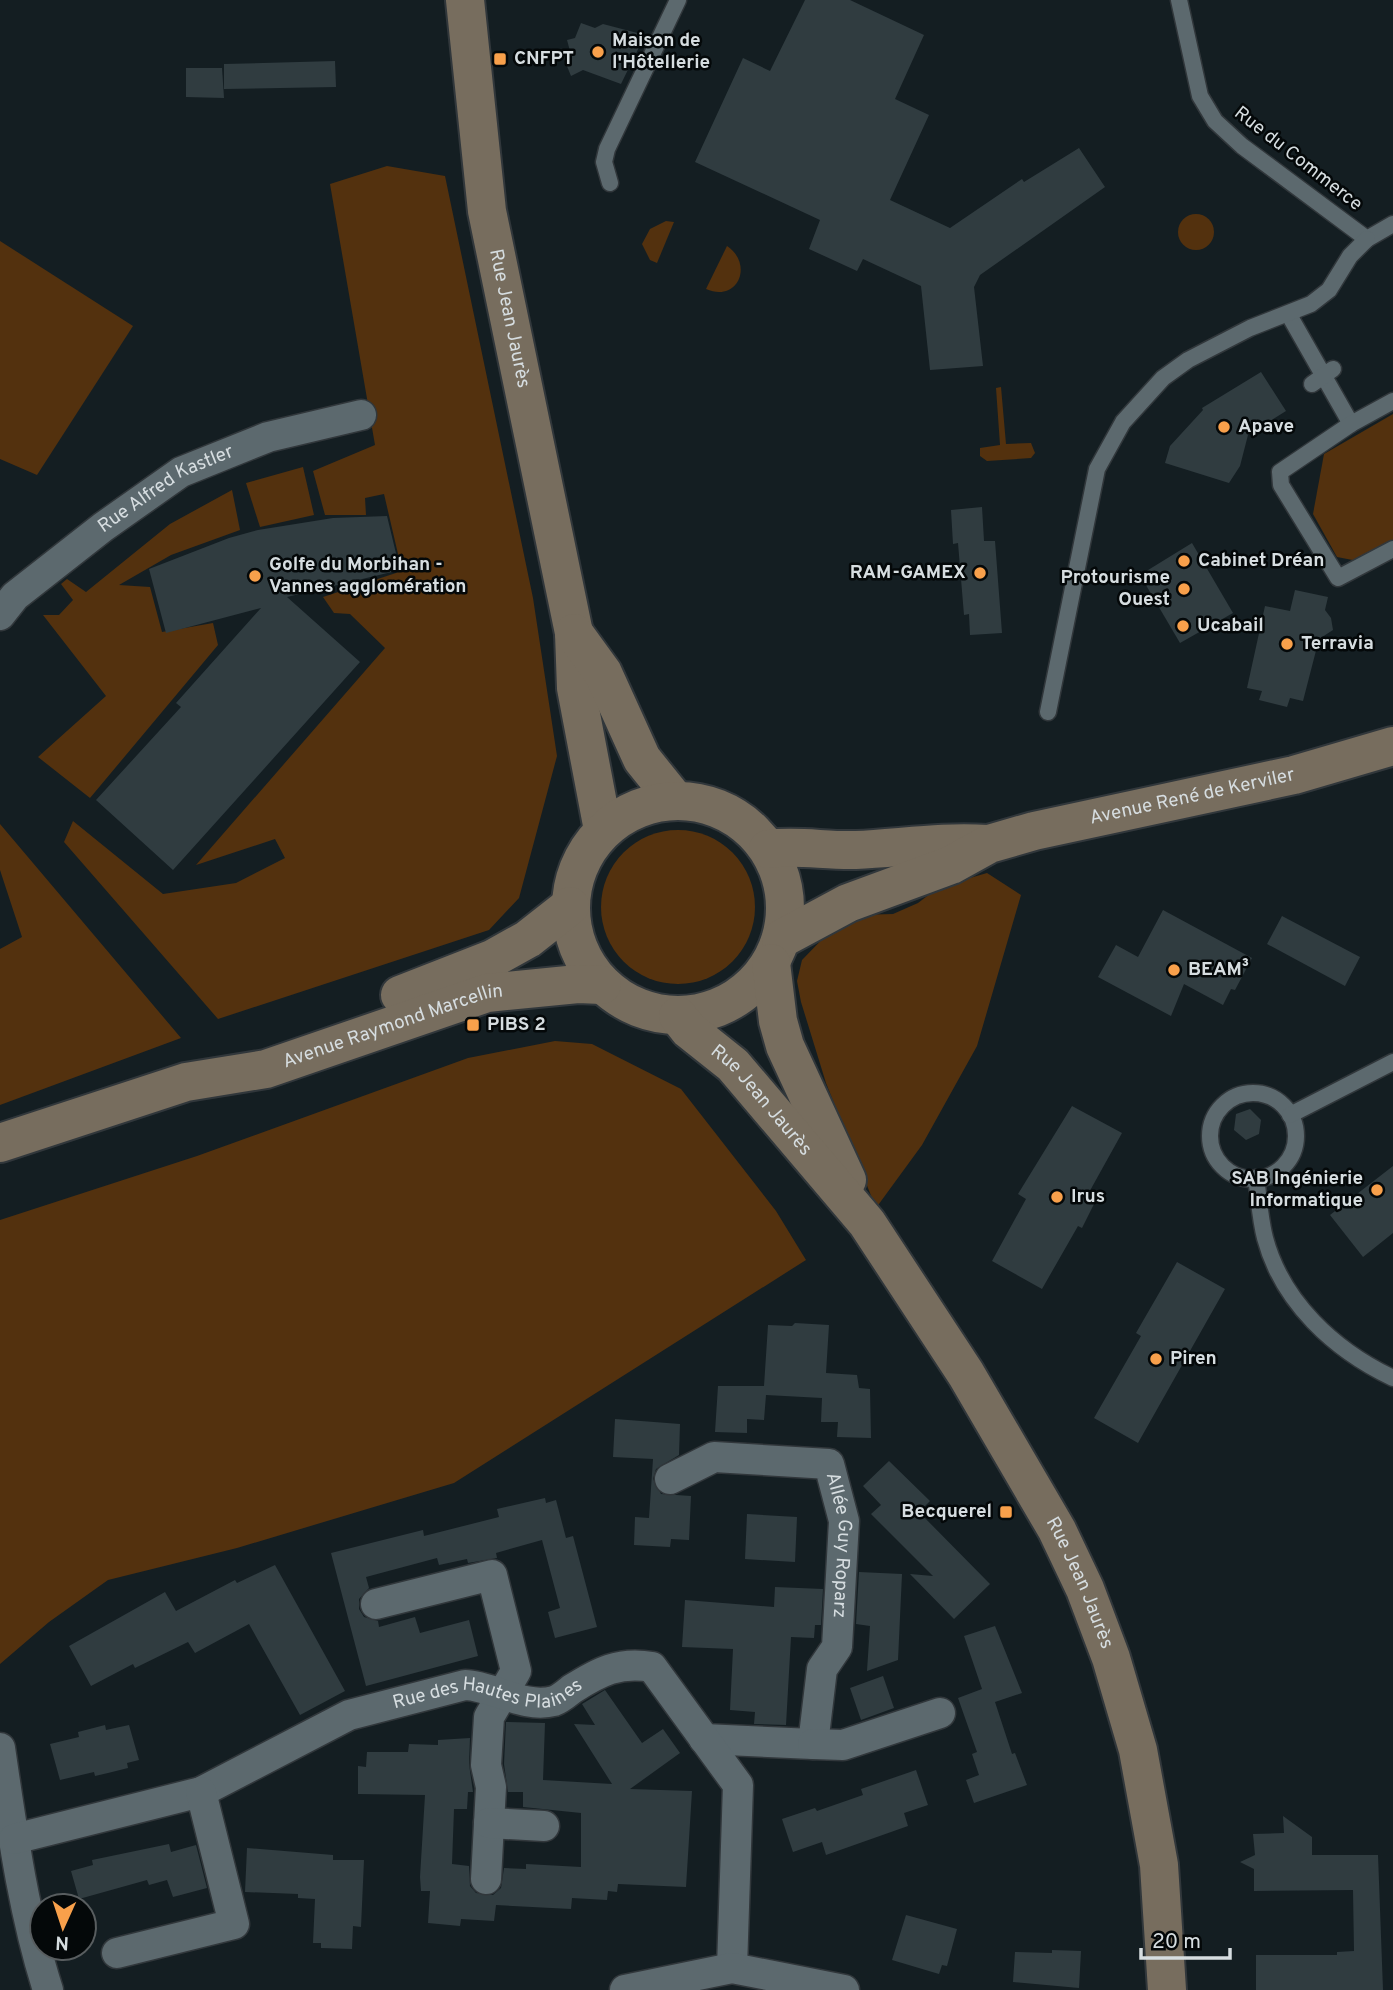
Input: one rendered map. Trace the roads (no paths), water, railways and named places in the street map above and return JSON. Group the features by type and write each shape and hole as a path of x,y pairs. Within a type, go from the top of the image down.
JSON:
{"main road":[{"name":"Rue Jean Jaurès","path":"465,0 486,211 574,633 576,688 603,830"},
{"name":"Rue Jean Jaurès","path":"574,633 603,673 642,759 675,800"},
{"name":"Avenue René de Kerviler","path":"776,951 848,903 951,865 989,844 1034,831 1294,775 1393,746"},
{"path":"675,800 711,805 743,822 768,849 779,870 785,892 785,916 776,951 754,985 731,1001 706,1012 678,1016 637,1007 602,985 584,961 573,934 570,906 574,878 585,852 603,830 624,814 649,804 675,800"},
{"name":"Avenue René de Kerviler","path":"768,849 786,846 856,850 947,842 989,844"},
{"name":"Avenue Raymond Marcellin","path":"186,1082 247,1050 492,959 528,939 570,906"},
{"name":"Rue Jean Jaurès","path":"776,951 778,1021 785,1046 867,1223"},
{"name":"Avenue Raymond Marcellin","path":"0,1143 186,1082 266,1069 488,993 565,985 602,985"},
{"name":"Rue Jean Jaurès","path":"678,1016 689,1030 733,1065 867,1223 995,1420 1057,1530 1085,1589 1126,1705 1138,1750 1159,1865 1167,1990"}],"street":[{"name":"Rue Alfred Kastler","path":"0,615 26,587 181,472 268,437 361,415"},
{"name":"Allée Guy Roparz","path":"670,1479 714,1457 828,1464 844,1521 837,1647 822,1669 813,1744"},
{"path":"376,1604 492,1575 516,1671 489,1717 486,1765 491,1787 486,1879"},
{"name":"Rue des Hautes Plaines","path":"13,1839 201,1792 349,1715 465,1685 478,1685 499,1696 554,1701 604,1669 632,1663 652,1667 738,1786 732,1968"},
{"path":"704,1739 843,1745 940,1713"},
{"path":"0,1748 13,1839 37,1956 48,1990"},
{"path":"117,1953 234,1924 201,1792"},
{"path":"489,1823 544,1826"},
{"path":"625,1990 732,1968 844,1990"}],"lane":[{"path":"610,183 604,162 607,149 678,0"},
{"name":"Rue du Commerce","path":"1179,0 1200,96 1215,121 1242,146 1367,239 1393,224"},
{"path":"1048,712 1097,469 1123,422 1163,378 1188,360 1250,328 1289,315 1311,304 1329,290 1350,256 1367,239"},
{"path":"1289,315 1351,424"},
{"path":"1393,401 1351,424 1279,472 1281,485 1338,578 1393,549"},
{"path":"1290,1115 1393,1062"},
{"path":"1253,1093 1275,1099 1290,1115 1296,1138 1293,1150 1279,1170 1256,1178 1230,1172 1219,1162 1210,1138 1216,1114 1231,1099 1253,1093"},
{"path":"1256,1178 1264,1236 1282,1280 1316,1325 1334,1343 1393,1378"}],"place":[{"name":"Maison de l'Hôtellerie","path":"598,52"},
{"name":"CNFPT","path":"500,59"},
{"name":"Apave","path":"1224,427"},
{"name":"Cabinet Dréan","path":"1184,561"},
{"name":"RAM-GAMEX","path":"980,573"},
{"name":"Golfe du Morbihan - Vannes agglomération","path":"255,576"},
{"name":"Protourisme Ouest","path":"1184,589"},
{"name":"Ucabail","path":"1183,626"},
{"name":"Terravia","path":"1287,644"},
{"name":"BEAM³","path":"1174,970"},
{"name":"PIBS 2","path":"473,1025"},
{"name":"SAB Ingénierie Informatique","path":"1377,1190"},
{"name":"Irus","path":"1057,1197"},
{"name":"Piren","path":"1156,1359"},
{"name":"Becquerel","path":"1006,1512"}]}
